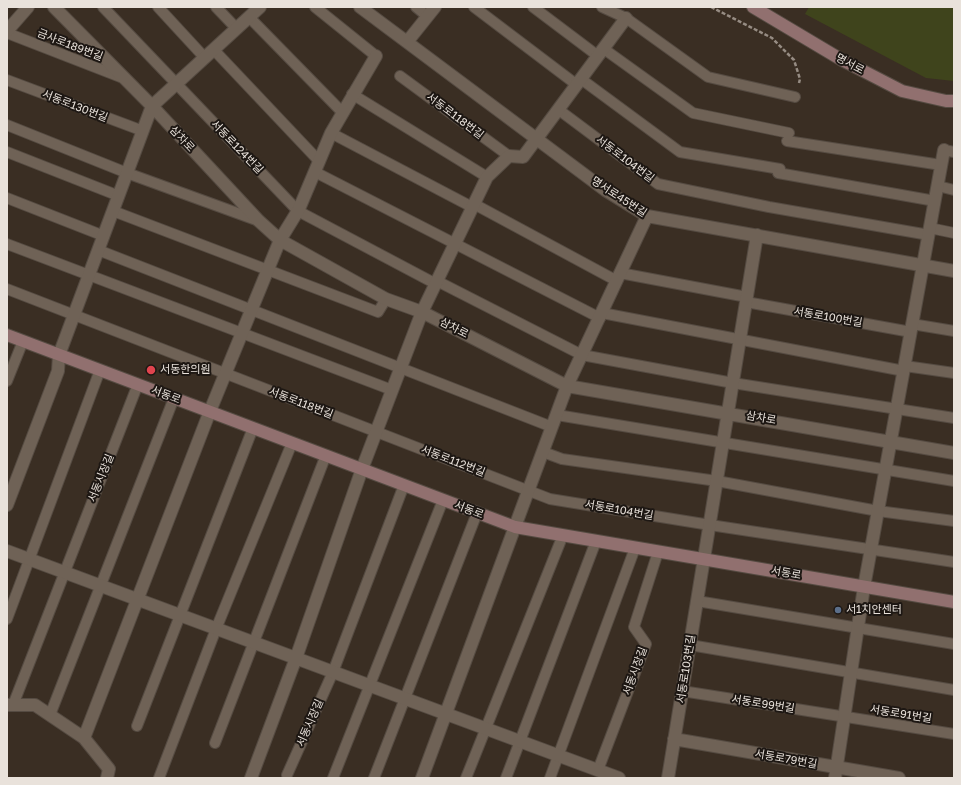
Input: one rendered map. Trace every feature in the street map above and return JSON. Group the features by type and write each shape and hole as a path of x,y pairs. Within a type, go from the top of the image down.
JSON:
{"street":[{"path":"7,32 28,7"},
{"name":"삼차로","path":"54,7 152,106 259,221 280,240 386,299 422,312 568,386 728,412 954,453"},
{"path":"7,505 58,371 60,355 152,106 260,7"},
{"name":"명서로45번길","path":"360,7 605,190 647,216 954,271"},
{"name":"명서로","path":"753,7 842,60 902,91 946,101 954,101"},
{"path":"407,42 431,11"},
{"path":"251,778 296,658 362,469 422,312 487,177 509,156 523,157 626,18"},
{"path":"84,738 210,411 280,240 298,211 331,133 352,94 376,56"},
{"path":"836,773 864,587 941,165 949,151"},
{"path":"422,778 568,386 647,216"},
{"path":"704,559 757,236"},
{"name":"서동로","path":"7,335 515,527 954,602"},
{"path":"7,551 619,778"},
{"name":"서동로103번길","path":"668,778 704,559"},
{"path":"10,705 34,705 84,738 109,769 107,778"},
{"name":"서동로79번길","path":"674,739 836,773 899,778"}],"lane":[{"path":"103,7 176,83"},
{"path":"158,7 210,54 317,166 455,242 601,315 740,341 904,369 954,373"},
{"path":"216,7 237,29"},
{"path":"315,7 376,56"},
{"path":"416,7 431,11"},
{"path":"474,7 680,152 935,201"},
{"path":"533,7 693,113 788,137 941,165"},
{"path":"602,7 626,18 708,76 795,97"},
{"path":"249,17 343,112"},
{"name":"금사로189번길","path":"7,32 125,79"},
{"name":"서동로118번길","path":"400,76 509,156"},
{"name":"서동로130번길","path":"7,80 143,131"},
{"name":"서동로124번길","path":"176,83 298,211"},
{"path":"352,94 487,177"},
{"name":"서동로104번길","path":"559,110 658,184 769,207 929,232"},
{"path":"7,125 127,173 259,221"},
{"path":"331,133 473,206 619,277 746,299"},
{"path":"7,152 119,196"},
{"path":"938,186 954,190"},
{"path":"7,198 104,236"},
{"path":"113,211 378,312 386,299"},
{"path":"298,211 582,355 733,383 954,418"},
{"path":"929,232 954,233"},
{"path":"7,244 392,390"},
{"path":"98,250 552,427"},
{"path":"7,289 225,374"},
{"name":"서동로100번길","path":"746,299 912,328 954,331"},
{"path":"7,381 23,341"},
{"path":"7,619 100,370"},
{"name":"서동로118번길","path":"225,374 376,432"},
{"name":"서동시장길","path":"10,705 138,384"},
{"path":"50,715 174,398"},
{"path":"557,415 954,480"},
{"path":"137,726 253,428"},
{"name":"서동로112번길","path":"376,432 529,490"},
{"path":"159,778 216,629 292,443"},
{"path":"543,452 562,460 717,481 878,510 954,521"},
{"path":"215,743 326,455"},
{"name":"서동시장길","path":"287,775 333,672 404,485"},
{"name":"서동로104번길","path":"529,490 550,499 710,525"},
{"path":"333,778 368,685 443,500"},
{"path":"374,778 477,513"},
{"path":"710,525 954,562"},
{"path":"466,778 484,728 563,535"},
{"path":"506,778 596,541"},
{"path":"550,778 635,548"},
{"name":"서동시장길","path":"598,770 646,644 634,627 658,552"},
{"path":"697,601 954,644"},
{"path":"690,645 954,690"},
{"name":"서동로99번길","path":"682,691 845,717"},
{"name":"서동로91번길","path":"845,717 954,734"}],"green space":[{"path":"809,7 954,7 954,81 926,78 805,14"}],"place":[{"name":"서동한의원","path":"151,370"},
{"name":"서1치안센터","path":"838,610"}]}
